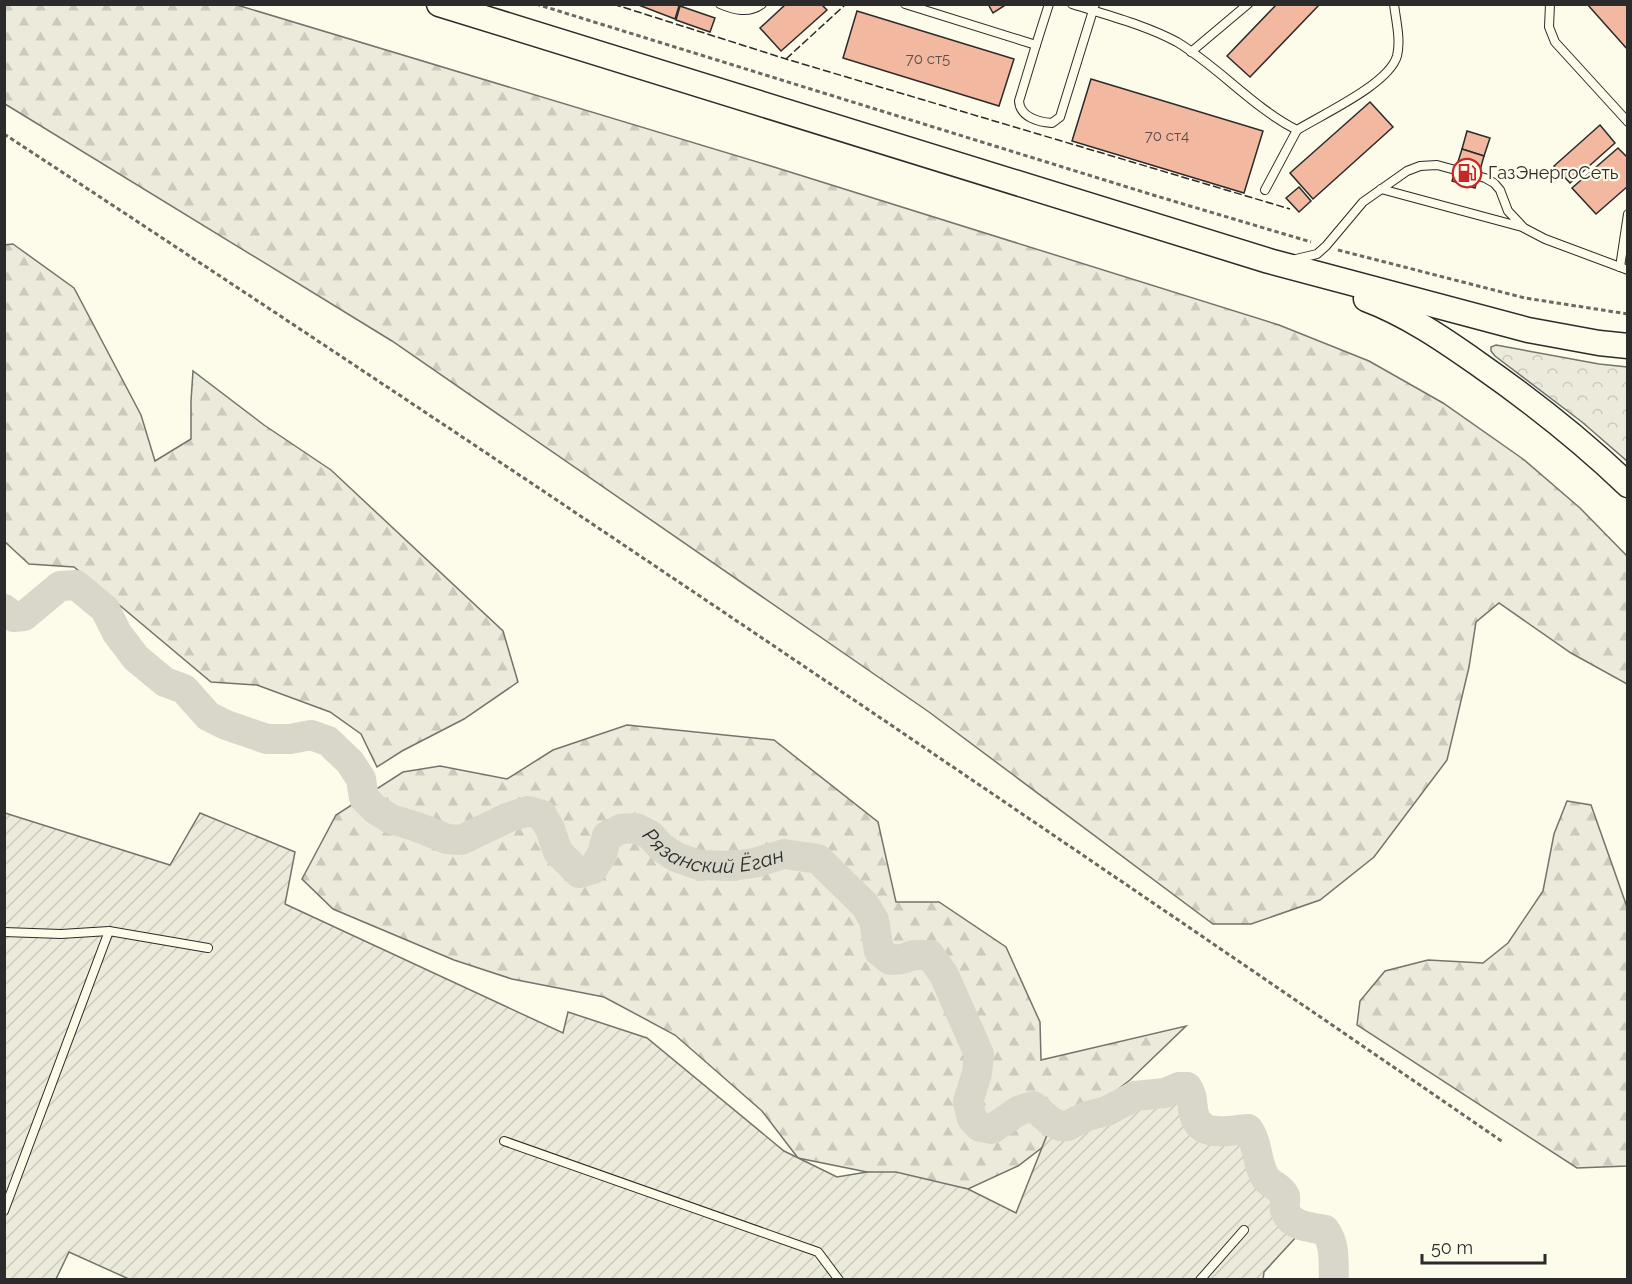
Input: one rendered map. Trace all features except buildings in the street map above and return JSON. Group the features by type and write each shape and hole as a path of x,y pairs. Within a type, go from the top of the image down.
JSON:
{"main road":[{"path":"439,4 480,14 1269,261 1528,330 1628,346"},
{"path":"1269,261 1373,301 1453,346 1554,420 1628,484"}],"lane":[{"path":"720,4 732,9 749,10 762,4"},
{"path":"906,4 1036,45"},
{"path":"1049,4 1019,101 1026,116 1052,123 1060,117 1094,8"},
{"path":"1072,4 1094,8 1175,41 1259,107 1276,119 1297,129"},
{"path":"1191,52 1248,4"},
{"path":"1265,190 1297,129 1376,83 1395,62 1398,47 1394,4"},
{"path":"1550,4 1549,27 1555,42 1628,122"},
{"path":"1269,261 1302,259 1317,254 1363,202 1407,171 1420,166 1437,165 1485,178 1494,183 1500,190 1508,211 1524,228"},
{"path":"1381,189 1524,228 1545,239 1624,268 1628,214"},
{"path":"4,1211 109,931"},
{"path":"4,932 61,934 109,931 208,948"},
{"path":"504,1141 818,1252 839,1280"},
{"path":"1200,1280 1244,1230"}],"path":[{"path":"536,4 1141,192 1326,246 1525,297 1628,314"},
{"path":"4,134 277,313 1003,799 1503,1142"}],"green space":[{"path":"4,5 237,5 774,167 1279,325 1369,361 1443,403 1523,459 1580,508 1627,556 1627,684 1571,653 1499,603 1476,622 1469,667 1447,760 1374,857 1320,900 1251,924 1213,924 929,712 392,341 5,104"},
{"path":"13,244 74,288 141,415 155,461 191,439 193,371 264,425 331,470 503,631 518,682 464,719 402,751 377,767 361,734 330,712 257,685 211,682 74,567 29,564 5,542 4,245"},
{"path":"1496,345 1627,367 1627,461 1582,422 1495,356 1491,347"},
{"path":"627,725 774,740 878,822 896,902 939,902 1006,947 1040,1022 1041,1060 1186,1026 1130,1080 1018,1166 968,1189 798,1158 762,1111 675,1035 604,997 512,979 454,960 333,909 302,879 336,815 403,772 440,766 507,779 553,750"},
{"path":"1567,801 1591,805 1627,907 1627,1166 1577,1168 1357,1025 1360,1001 1385,971 1428,960 1483,963 1508,943 1543,891 1554,834"},
{"path":"5,813 170,865 200,813 295,852 285,904 563,1033 568,1012 647,1038 784,1151 837,1177 867,1172 896,1172 968,1189 1016,1213 1047,1135 1084,1129 1179,1095 1195,1129 1207,1138 1242,1140 1252,1175 1274,1198 1272,1208 1297,1236 1264,1272 1263,1280 131,1280 69,1252 56,1279 5,1280"}],"waterway":[{"name":"Рязанский Ёган","path":"4,609 14,617 24,616 60,586 76,585 105,609 117,633 136,658 165,682 184,689 208,716 226,725 267,739 290,739 311,735 328,741 350,762 361,779 364,798 376,810 391,819 447,839 461,840 507,818 528,811 542,815 558,852 579,873 593,869 602,854 607,836 621,829 636,828 650,835 661,847 676,857 699,865 731,866 754,863 784,854 818,859 865,905 874,920 879,951 890,960 914,955 930,955 944,975 979,1054 977,1073 968,1102 972,1119 980,1127 992,1129 1018,1111 1033,1106 1050,1121 1060,1126 1067,1126 1087,1116 1107,1111 1135,1096 1165,1093 1179,1087 1187,1087 1192,1097 1194,1114 1203,1127 1216,1131 1248,1129 1254,1140 1262,1171 1267,1180 1285,1196 1285,1210 1291,1220 1325,1230 1332,1248 1334,1280"}],"fence":[{"path":"613,4 786,59 1290,209"},
{"path":"786,59 846,4"}],"place":[{"name":"ГазЭнергоСеть","path":"1467,173"}]}
